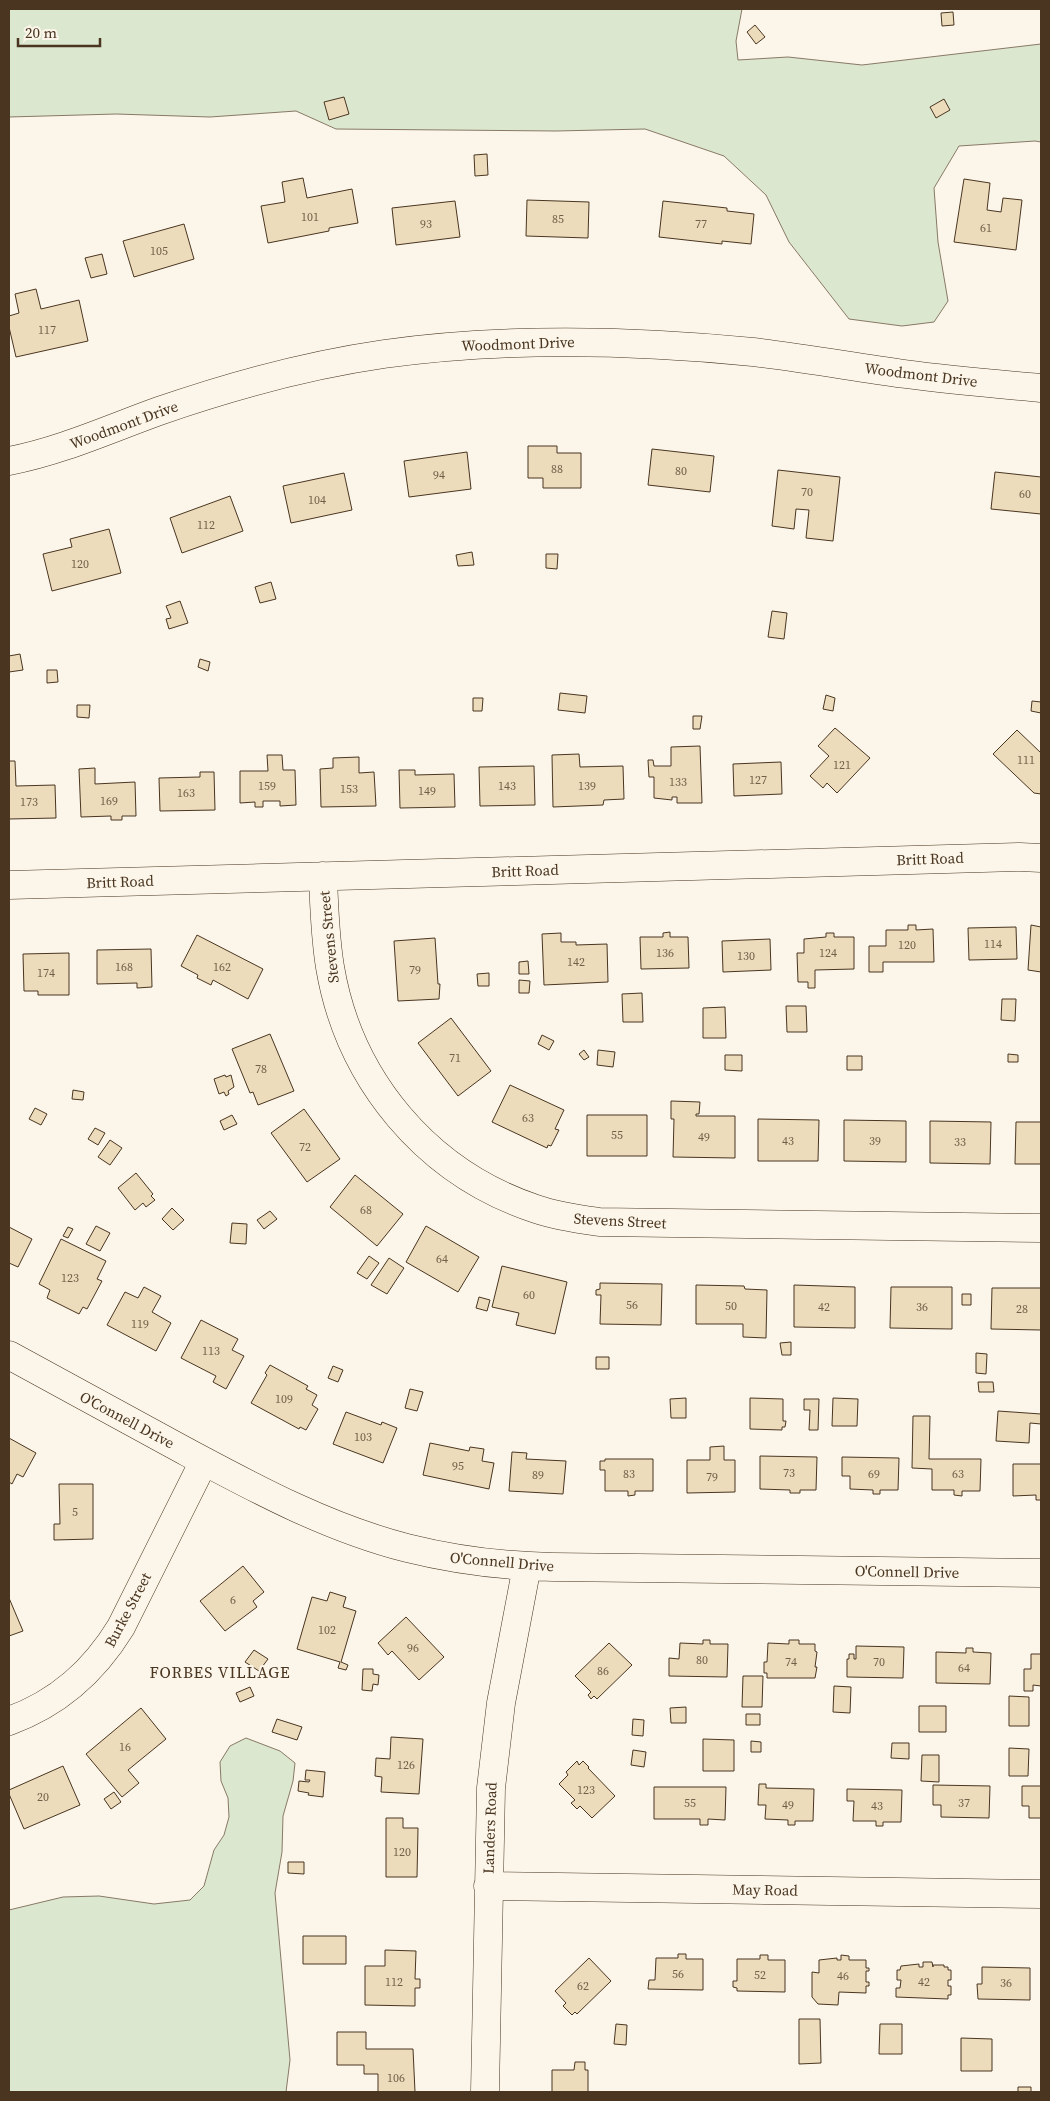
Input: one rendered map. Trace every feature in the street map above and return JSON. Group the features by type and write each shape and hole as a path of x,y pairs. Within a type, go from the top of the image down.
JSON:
{"street":[{"name":"Woodmont Drive","path":"9,461 68,446 156,412 255,382 318,366 383,354 448,347 514,343 594,342 675,345 755,353 903,374 1041,388"},
{"name":"Britt Road","path":"9,885 1020,857 1041,858"},
{"name":"Stevens Street","path":"323,876 330,967 341,1012 350,1038 362,1063 393,1111 432,1152 478,1184 507,1198 560,1216 599,1222 1041,1228"},
{"name":"O'Connell Drive","path":"9,1356 204,1461 302,1511 370,1537 442,1556 478,1562 527,1566 1041,1573"},
{"name":"Burke Street","path":"9,1721 27,1714 66,1691 88,1672 106,1651 121,1627 204,1461"},
{"name":"Landers Road","path":"486,2092 491,1788 501,1703 527,1566"},
{"name":"May Road","path":"488,1886 1041,1894"}],"green space":[{"path":"9,9 742,9 736,41 738,60 788,57 862,65 1041,44 1041,142 959,146 934,188 938,242 948,301 934,322 902,326 849,319 789,242 766,195 724,156 645,129 556,131 336,129 296,111 210,117 116,114 9,117"},
{"path":"246,1738 280,1751 295,1763 293,1781 283,1816 282,1852 275,1893 290,2060 286,2092 9,2092 9,1910 63,1897 99,1896 154,1904 190,1900 204,1886 214,1850 224,1835 229,1817 228,1798 221,1781 220,1762 230,1746"}],"building":[{"path":"953,12 954,25 942,26 941,13"},
{"path":"755,25 765,37 756,44 747,32"},
{"path":"344,97 349,114 329,120 324,102"},
{"path":"944,99 950,110 936,118 930,107"},
{"path":"487,154 488,175 475,176 474,155"},
{"path":"303,178 307,198 352,189 358,223 329,228 329,231 268,243 261,206 285,202 282,182"},
{"path":"964,179 990,183 987,210 1001,212 1003,198 1022,200 1016,250 954,242"},
{"path":"527,200 589,202 588,238 526,236"},
{"path":"455,201 460,237 396,245 392,208"},
{"path":"663,201 727,208 727,211 754,214 751,244 722,241 722,244 659,237"},
{"path":"184,224 194,259 134,277 123,241"},
{"path":"102,254 107,274 91,278 85,258"},
{"path":"36,289 41,309 79,300 88,341 16,357 9,327 9,316 19,313 15,294"},
{"path":"528,446 557,446 557,453 581,453 581,488 543,488 543,478 528,478"},
{"path":"652,449 714,456 710,492 648,485"},
{"path":"467,452 471,489 409,497 404,461"},
{"path":"778,470 840,477 833,541 806,538 809,510 796,509 794,529 772,526"},
{"path":"995,472 1041,477 1041,514 991,509"},
{"path":"344,473 352,510 291,523 283,486"},
{"path":"230,496 243,531 182,553 170,518"},
{"path":"109,529 121,573 52,591 43,554 72,547 70,539"},
{"path":"472,552 474,565 458,566 456,555"},
{"path":"546,554 558,554 557,569 546,568"},
{"path":"271,582 276,599 260,603 255,587"},
{"path":"180,601 188,623 169,629 166,619 171,618 166,606"},
{"path":"772,611 787,613 784,639 768,637"},
{"path":"20,654 23,670 9,672 9,656"},
{"path":"200,659 210,662 208,671 198,667"},
{"path":"47,670 57,670 58,682 47,683"},
{"path":"560,693 587,696 585,713 558,710"},
{"path":"826,695 835,698 833,711 823,709"},
{"path":"473,698 483,698 482,711 473,711"},
{"path":"1032,701 1041,702 1041,713 1031,711"},
{"path":"77,705 90,705 89,718 77,717"},
{"path":"693,716 702,716 700,729 693,729"},
{"path":"835,728 870,758 837,793 827,783 823,788 810,776 829,756 818,746"},
{"path":"1017,730 1041,753 1041,794 1034,793 993,754"},
{"path":"700,746 702,803 677,803 677,797 672,797 672,800 654,798 654,777 649,777 648,760 653,760 654,766 671,766 671,747"},
{"path":"579,754 580,767 623,766 624,799 604,800 603,805 553,807 552,755"},
{"path":"267,755 282,755 283,770 295,770 296,805 280,806 280,801 263,801 263,807 255,807 255,802 240,803 240,771 268,771"},
{"path":"359,757 359,773 374,772 376,806 321,807 320,769 333,768 333,758"},
{"path":"9,761 15,761 16,786 55,785 56,818 9,819"},
{"path":"781,762 782,794 734,796 733,764"},
{"path":"534,766 535,805 480,806 479,767"},
{"path":"95,768 95,784 135,782 136,816 122,816 122,820 111,820 111,816 81,817 79,769"},
{"path":"399,770 415,770 415,775 454,774 455,807 400,808"},
{"path":"200,772 214,772 215,810 160,811 159,778 200,777"},
{"path":"908,925 916,925 916,930 933,929 934,962 883,962 883,972 869,972 869,946 886,946 886,930 908,930"},
{"path":"1031,925 1041,927 1041,972 1028,970"},
{"path":"1016,927 1017,959 969,960 968,928"},
{"path":"670,932 670,937 688,937 689,968 641,969 640,937 663,937 663,933"},
{"path":"561,933 561,942 576,942 576,945 607,944 608,982 544,985 542,934"},
{"path":"826,933 834,933 834,937 854,937 854,969 815,970 815,988 808,988 808,982 798,982 797,953 804,953 804,939 826,937"},
{"path":"197,935 263,969 248,999 213,980 211,985 197,978 198,975 181,966"},
{"path":"435,938 438,984 440,984 439,999 398,1001 394,941"},
{"path":"770,939 771,970 723,972 722,941"},
{"path":"151,949 152,987 137,988 137,983 97,984 97,950"},
{"path":"69,953 69,995 38,995 38,991 24,991 23,954"},
{"path":"528,961 529,974 519,974 519,962"},
{"path":"489,973 489,986 478,986 477,974"},
{"path":"519,980 530,981 529,993 519,993"},
{"path":"642,993 643,1022 623,1022 622,994"},
{"path":"1002,999 1016,999 1015,1021 1001,1020"},
{"path":"786,1006 806,1006 807,1032 787,1032"},
{"path":"725,1007 726,1038 703,1038 703,1008"},
{"path":"451,1018 491,1071 458,1096 418,1043"},
{"path":"270,1034 294,1091 258,1105 253,1092 250,1093 232,1049"},
{"path":"542,1035 554,1041 549,1050 538,1044"},
{"path":"584,1050 589,1057 584,1060 579,1054"},
{"path":"598,1050 615,1052 613,1067 597,1065"},
{"path":"1008,1054 1018,1055 1018,1062 1008,1062"},
{"path":"725,1055 742,1055 742,1071 725,1070"},
{"path":"847,1056 862,1056 862,1070 847,1070"},
{"path":"225,1075 226,1077 231,1075 234,1087 228,1091 229,1094 226,1096 224,1092 219,1094 214,1079"},
{"path":"510,1085 564,1110 555,1129 559,1130 551,1146 548,1145 547,1148 492,1122"},
{"path":"73,1090 84,1092 83,1100 72,1099"},
{"path":"671,1101 700,1102 699,1114 696,1114 696,1116 735,1116 735,1158 673,1157 674,1119 671,1119"},
{"path":"35,1108 47,1114 41,1125 29,1119"},
{"path":"304,1109 340,1159 307,1182 271,1133"},
{"path":"232,1115 237,1124 224,1130 220,1121"},
{"path":"587,1115 647,1115 647,1156 587,1156"},
{"path":"758,1119 819,1120 818,1161 758,1161"},
{"path":"844,1120 906,1121 906,1162 844,1161"},
{"path":"930,1121 991,1122 990,1164 930,1163"},
{"path":"1016,1122 1041,1122 1041,1164 1015,1164"},
{"path":"95,1128 105,1133 98,1145 88,1139"},
{"path":"110,1140 122,1148 110,1165 98,1157"},
{"path":"136,1173 153,1194 151,1196 155,1200 146,1207 143,1203 135,1210 118,1188"},
{"path":"355,1175 403,1214 377,1246 330,1207"},
{"path":"172,1208 184,1220 173,1230 162,1219"},
{"path":"270,1211 277,1219 264,1229 257,1220"},
{"path":"232,1223 247,1224 246,1244 230,1243"},
{"path":"96,1226 110,1233 100,1251 86,1244"},
{"path":"426,1226 479,1257 458,1292 406,1262"},
{"path":"9,1227 32,1239 18,1267 9,1263"},
{"path":"68,1227 73,1229 68,1238 63,1236"},
{"path":"61,1239 106,1261 97,1279 102,1281 87,1309 83,1307 79,1314 47,1298 50,1290 39,1284"},
{"path":"369,1256 379,1263 367,1279 357,1273"},
{"path":"389,1258 404,1268 387,1294 371,1285"},
{"path":"502,1266 567,1282 555,1334 516,1325 519,1313 492,1307"},
{"path":"600,1283 662,1284 661,1325 600,1324 601,1295 596,1295 596,1290 600,1289"},
{"path":"696,1285 744,1286 745,1289 767,1290 766,1338 743,1337 743,1324 696,1324"},
{"path":"794,1285 855,1287 855,1328 794,1327"},
{"path":"144,1287 161,1296 152,1312 171,1323 156,1351 107,1325 125,1292 138,1298"},
{"path":"891,1287 952,1287 952,1329 890,1328"},
{"path":"992,1288 1041,1288 1041,1330 991,1329"},
{"path":"962,1294 971,1294 971,1305 962,1305"},
{"path":"479,1297 490,1300 487,1311 476,1308"},
{"path":"201,1320 238,1339 232,1350 244,1356 226,1389 213,1382 216,1376 181,1358"},
{"path":"791,1342 791,1355 782,1355 780,1343"},
{"path":"976,1353 987,1354 986,1374 976,1373"},
{"path":"596,1357 609,1357 609,1369 596,1369"},
{"path":"270,1365 308,1386 306,1389 317,1395 312,1405 318,1409 306,1430 300,1427 299,1429 251,1403 267,1375 265,1373"},
{"path":"333,1366 343,1370 338,1382 328,1378"},
{"path":"978,1382 993,1382 994,1392 979,1392"},
{"path":"410,1389 423,1392 417,1411 405,1408"},
{"path":"686,1398 686,1418 671,1418 670,1399"},
{"path":"750,1398 783,1399 783,1421 786,1421 785,1427 782,1427 782,1430 750,1429"},
{"path":"833,1398 858,1399 857,1426 832,1426"},
{"path":"804,1399 819,1399 818,1430 809,1430 810,1410 804,1410"},
{"path":"998,1411 1041,1414 1041,1424 1030,1423 1029,1443 996,1441"},
{"path":"346,1412 381,1425 382,1422 397,1428 383,1463 333,1444"},
{"path":"913,1416 930,1416 929,1459 981,1459 980,1491 962,1491 962,1496 954,1495 954,1490 932,1490 932,1469 912,1468"},
{"path":"9,1438 36,1453 23,1477 17,1474 12,1484 9,1482"},
{"path":"430,1443 469,1451 470,1447 484,1449 482,1461 494,1463 489,1489 423,1475"},
{"path":"724,1446 724,1460 735,1460 735,1492 687,1493 687,1460 710,1460 710,1447"},
{"path":"512,1452 527,1453 526,1459 566,1461 563,1494 509,1491"},
{"path":"760,1456 817,1457 816,1490 800,1490 800,1493 790,1493 790,1490 760,1489"},
{"path":"842,1457 899,1458 898,1490 880,1490 880,1494 873,1494 873,1490 850,1489 850,1476 842,1476"},
{"path":"605,1459 653,1459 653,1491 635,1491 635,1495 628,1496 628,1491 605,1491 605,1470 600,1470 600,1461 605,1461"},
{"path":"1013,1464 1041,1464 1041,1500 1036,1500 1036,1495 1013,1496"},
{"path":"59,1484 93,1484 93,1539 54,1540 54,1524 60,1524"},
{"path":"243,1566 264,1592 253,1601 257,1607 225,1631 200,1601"},
{"path":"330,1592 346,1597 343,1607 356,1611 341,1662 348,1665 346,1670 338,1668 340,1662 297,1649 312,1597 327,1601"},
{"path":"9,1598 23,1631 9,1636"},
{"path":"406,1617 444,1657 419,1680 392,1651 388,1655 378,1643"},
{"path":"703,1640 710,1640 710,1644 728,1644 727,1677 669,1676 669,1658 679,1659 680,1643 703,1644"},
{"path":"789,1640 799,1640 799,1644 815,1644 815,1651 817,1652 815,1667 817,1667 815,1678 767,1678 767,1673 764,1673 764,1662 767,1662 768,1643 789,1644"},
{"path":"609,1643 632,1665 597,1699 594,1696 591,1699 588,1695 591,1692 575,1676"},
{"path":"856,1646 904,1647 903,1678 847,1677 847,1659 849,1659 849,1654 854,1654 854,1659 856,1659"},
{"path":"966,1648 973,1648 973,1652 991,1653 990,1684 936,1683 936,1652 966,1653"},
{"path":"254,1650 268,1659 259,1671 245,1662"},
{"path":"1031,1654 1041,1654 1041,1686 1033,1685 1033,1691 1024,1691 1024,1669 1031,1669"},
{"path":"363,1669 373,1669 373,1674 379,1675 378,1685 373,1684 372,1691 362,1690"},
{"path":"743,1676 763,1676 762,1707 742,1707"},
{"path":"834,1686 851,1687 850,1713 833,1712"},
{"path":"250,1687 254,1696 240,1702 236,1693"},
{"path":"1009,1696 1029,1697 1029,1726 1009,1726"},
{"path":"919,1706 946,1706 946,1732 919,1732"},
{"path":"686,1707 686,1723 671,1723 670,1708"},
{"path":"141,1708 166,1739 128,1770 139,1783 122,1797 86,1754"},
{"path":"746,1714 760,1714 760,1725 746,1725"},
{"path":"277,1719 302,1727 297,1740 272,1732"},
{"path":"633,1719 644,1720 643,1736 632,1735"},
{"path":"391,1737 423,1739 419,1794 381,1792 382,1777 375,1776 376,1758 390,1759"},
{"path":"703,1739 734,1740 734,1771 703,1771"},
{"path":"751,1741 761,1742 761,1752 751,1752"},
{"path":"892,1743 909,1743 909,1759 891,1758"},
{"path":"1009,1748 1029,1749 1028,1776 1009,1776"},
{"path":"633,1750 646,1752 644,1767 631,1765"},
{"path":"922,1755 939,1755 939,1782 921,1781"},
{"path":"577,1761 579,1765 583,1761 615,1796 592,1818 580,1806 577,1809 571,1803 575,1800 559,1784 568,1775 566,1772"},
{"path":"63,1766 80,1805 24,1829 9,1790"},
{"path":"306,1770 325,1772 323,1797 308,1795 309,1793 298,1791 299,1781 309,1782 310,1780 305,1780"},
{"path":"759,1784 766,1784 766,1788 814,1789 813,1821 795,1821 795,1825 788,1825 788,1820 765,1819 766,1805 758,1805"},
{"path":"933,1785 990,1786 989,1818 941,1817 941,1805 933,1805"},
{"path":"1022,1786 1041,1786 1041,1818 1029,1818 1029,1806 1022,1806"},
{"path":"654,1787 726,1787 725,1820 708,1819 708,1825 700,1825 700,1819 654,1819"},
{"path":"847,1789 902,1790 901,1822 883,1822 883,1826 876,1826 876,1821 853,1821 854,1801 847,1801"},
{"path":"114,1792 121,1802 111,1809 104,1799"},
{"path":"386,1818 403,1818 403,1828 418,1828 417,1877 386,1877"},
{"path":"288,1862 304,1862 304,1874 288,1873"},
{"path":"303,1936 346,1936 346,1964 303,1964"},
{"path":"385,1950 416,1951 415,1979 420,1979 420,1988 415,1988 415,2006 365,2005 365,1966 385,1966"},
{"path":"678,1954 686,1954 686,1959 703,1959 703,1990 648,1989 649,1980 655,1980 656,1958 678,1958"},
{"path":"760,1955 768,1955 768,1960 785,1960 785,1992 737,1991 737,1988 733,1987 733,1981 737,1981 737,1959 760,1959"},
{"path":"841,1955 849,1956 849,1960 866,1960 866,1968 869,1968 869,1971 866,1971 866,1982 869,1982 869,1986 866,1986 866,1993 839,1992 838,2005 818,2004 812,1997 812,1972 819,1973 819,1960 837,1958 837,1960 841,1960"},
{"path":"589,1958 611,1981 577,2014 575,2012 572,2015 563,2006 566,2003 555,1991"},
{"path":"923,1962 932,1962 933,1967 933,1965 944,1965 944,1967 948,1967 948,1970 951,1970 951,1980 948,1980 948,1986 951,1986 951,1995 948,1995 948,1999 896,1997 896,1988 900,1988 901,1980 897,1980 897,1970 900,1970 901,1966 919,1964 919,1967 923,1967"},
{"path":"982,1967 1030,1968 1030,2000 978,1999 977,1984 982,1984"},
{"path":"799,2019 820,2019 821,2063 799,2064"},
{"path":"616,2024 627,2025 626,2045 614,2044"},
{"path":"880,2024 902,2024 902,2054 879,2054"},
{"path":"337,2032 366,2032 366,2049 413,2049 415,2092 378,2092 378,2074 364,2074 364,2065 337,2065"},
{"path":"961,2038 992,2039 992,2071 961,2071"},
{"path":"575,2062 585,2062 585,2070 588,2070 588,2092 552,2092 552,2070 574,2070"},
{"path":"1018,2087 1031,2087 1031,2092 1018,2092"}],"district":[{"name":"FORBES VILLAGE","path":"220,1672"}]}
